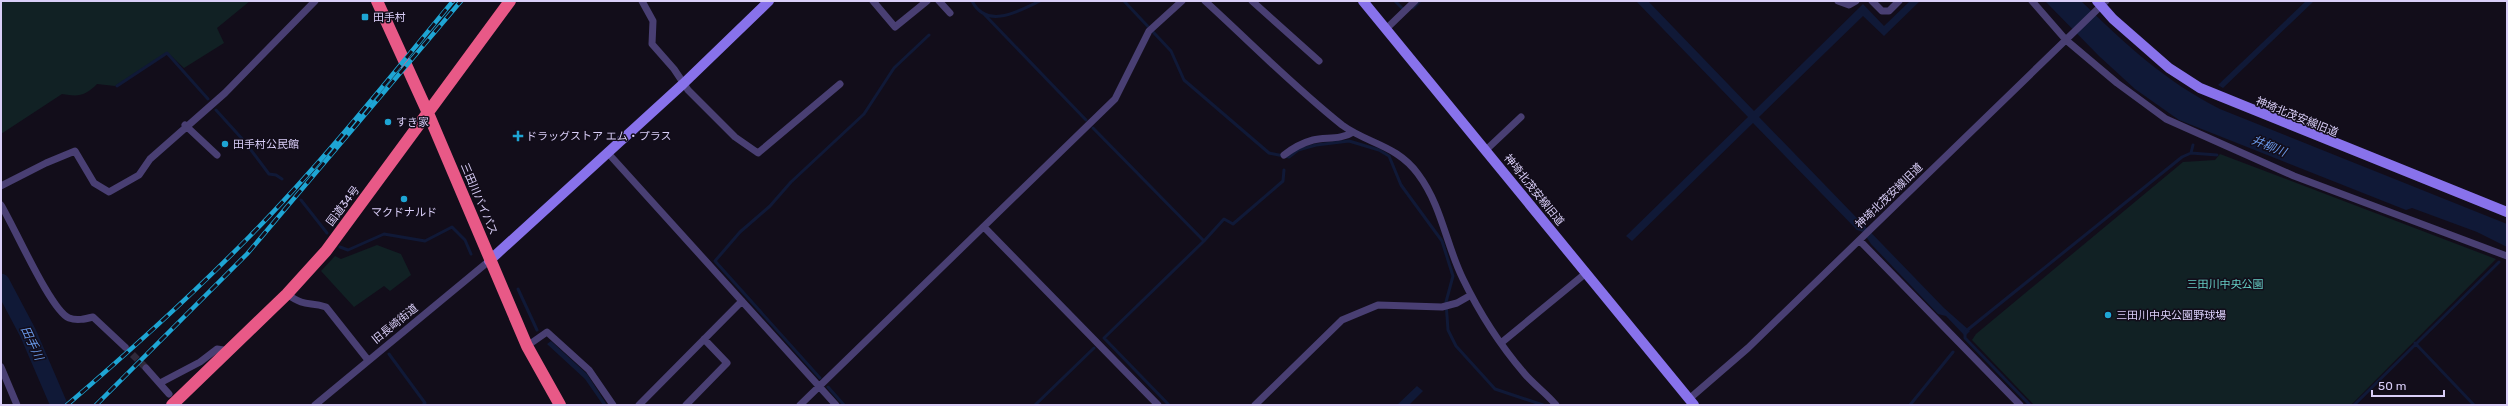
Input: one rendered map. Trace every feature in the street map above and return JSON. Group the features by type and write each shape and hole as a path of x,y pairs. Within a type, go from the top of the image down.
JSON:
{"highway":[{"name":"三田川バイパス","path":"376,1 428,113 489,261 527,346 560,405"},
{"name":"国道34号","path":"171,400 230,351 287,294 326,251 510,1"}],"street":[{"path":"1,186 46,163 75,151 94,183 109,192 139,175 150,159 185,125 225,93 314,1"},
{"path":"642,1 653,21 652,44 674,69 683,84 735,137 758,153 840,84"},
{"path":"489,261 683,84 769,1"},
{"path":"873,1 895,27 927,1"},
{"path":"939,1 950,13"},
{"path":"800,405 1115,100 1151,29 1182,1"},
{"path":"1205,1 1327,113 1353,132 1395,151 1417,173 1435,205 1462,277 1471,295 1501,343 1524,374 1556,405"},
{"path":"1252,1 1319,61"},
{"name":"神埼北茂安線旧道","path":"1363,1 1691,402 1865,236 2069,37 2100,4 2114,19 2169,68 2200,88 2507,212"},
{"path":"1386,29 1416,1"},
{"path":"1838,1 1849,5 1856,1"},
{"path":"1872,1 1882,11 1889,11 1899,1"},
{"path":"2032,1 2069,37 2148,107 2190,131 2294,176 2507,256"},
{"path":"1486,150 1521,117"},
{"path":"185,125 217,155"},
{"path":"1284,155 1292,148 1313,140 1347,136 1353,132"},
{"path":"607,152 836,405"},
{"path":"1,205 28,252 42,286 56,305 68,318 78,320 93,317 125,347"},
{"path":"984,227 1158,405"},
{"path":"1865,236 2020,405"},
{"name":"旧長崎街道","path":"315,405 489,261"},
{"path":"1501,343 1586,273"},
{"path":"287,294 297,302 307,305 326,307 368,360"},
{"path":"1255,405 1342,320 1378,305 1446,306 1471,295"},
{"path":"639,405 742,301"},
{"path":"527,346 548,332 589,370 613,405"},
{"path":"686,405 727,363 704,339"},
{"path":"160,383 200,362 218,349 230,351"},
{"path":"1,367 16,405"},
{"path":"146,368 160,383 171,400"}],"green space":[{"path":"1,1 250,1 217,28 224,43 184,68 167,52 115,86 97,84 89,91 81,95 62,94 1,134"},
{"name":"三田川中央公園","path":"2220,154 2496,259 2351,405 2034,405 1972,340 1976,334 2183,162 2215,160"},
{"path":"377,245 401,254 411,275 390,291 384,286 354,307 321,271 335,256 341,259"}],"water":[{"path":"1636,1 1648,1 1754,111 1863,4 1884,26 1910,1 1920,1 1884,36 1863,16 1759,117 1944,308 1970,331 1965,336 1946,316 1938,314 1871,244 1863,232 1857,230 1753,123 1632,241 1626,236 1748,117"},
{"name":"井柳川","path":"2045,1 2081,1 2146,61 2182,87 2220,109 2507,224 2507,247 2477,232 2412,208 2406,210 2179,120 2135,89 2099,56"},
{"path":"2306,1 2314,1 2223,88 2218,85"},
{"path":"551,341 587,374 607,405 603,405 585,379 547,344"},
{"path":"1417,386 1423,391 1409,405 1397,405"}],"waterway":[{"path":"972,1 978,10 986,15 995,16 1004,16 1040,1"},
{"path":"1124,1 1171,51 1184,80 1269,153 1289,157 1298,150 1316,145 1349,141 1379,150 1389,156 1401,185 1442,241 1453,276 1446,302 1448,330 1456,346 1495,389 1543,405"},
{"path":"1395,1 1405,11"},
{"path":"1413,8 1420,1"},
{"path":"984,14 1086,120"},
{"path":"820,378 715,261 740,232 770,206 791,182 864,114 894,68 929,35"},
{"path":"117,86 167,53 208,99"},
{"path":"216,110 245,142 269,174 276,175 282,179"},
{"path":"1093,128 1204,241 1104,338 1169,405"},
{"path":"1966,331 2182,157 2191,153 2193,145"},
{"path":"2191,153 2217,155"},
{"path":"1204,241 1224,219 1233,224 1283,181 1284,170"},
{"path":"301,200 327,233"},
{"path":"340,247 348,250 384,234 425,241 452,227 465,240 471,254"},
{"path":"2354,405 2499,262"},
{"name":"田手川","path":"1,282 28,333 59,405"},
{"path":"518,289 537,330"},
{"path":"1965,333 1965,338 2030,405"},
{"path":"2415,343 2474,405"},
{"path":"1035,405 1094,348"},
{"path":"1910,405 1953,352"},
{"path":"389,354 425,403 423,405"},
{"path":"828,387 844,405"}],"tunnel":[{"path":"125,347 146,368"}],"railway":[{"path":"67,405 183,302 276,209 354,121 453,1"},
{"path":"96,405 247,254 461,1"}],"place":[{"name":"田手村","path":"365,17"},
{"name":"すき家","path":"388,122"},
{"name":"ドラッグストア エム・プラス","path":"518,136"},
{"name":"田手村公民館","path":"225,144"},
{"name":"マクドナルド","path":"404,199"},
{"name":"三田川中央公園野球場","path":"2108,315"}]}
